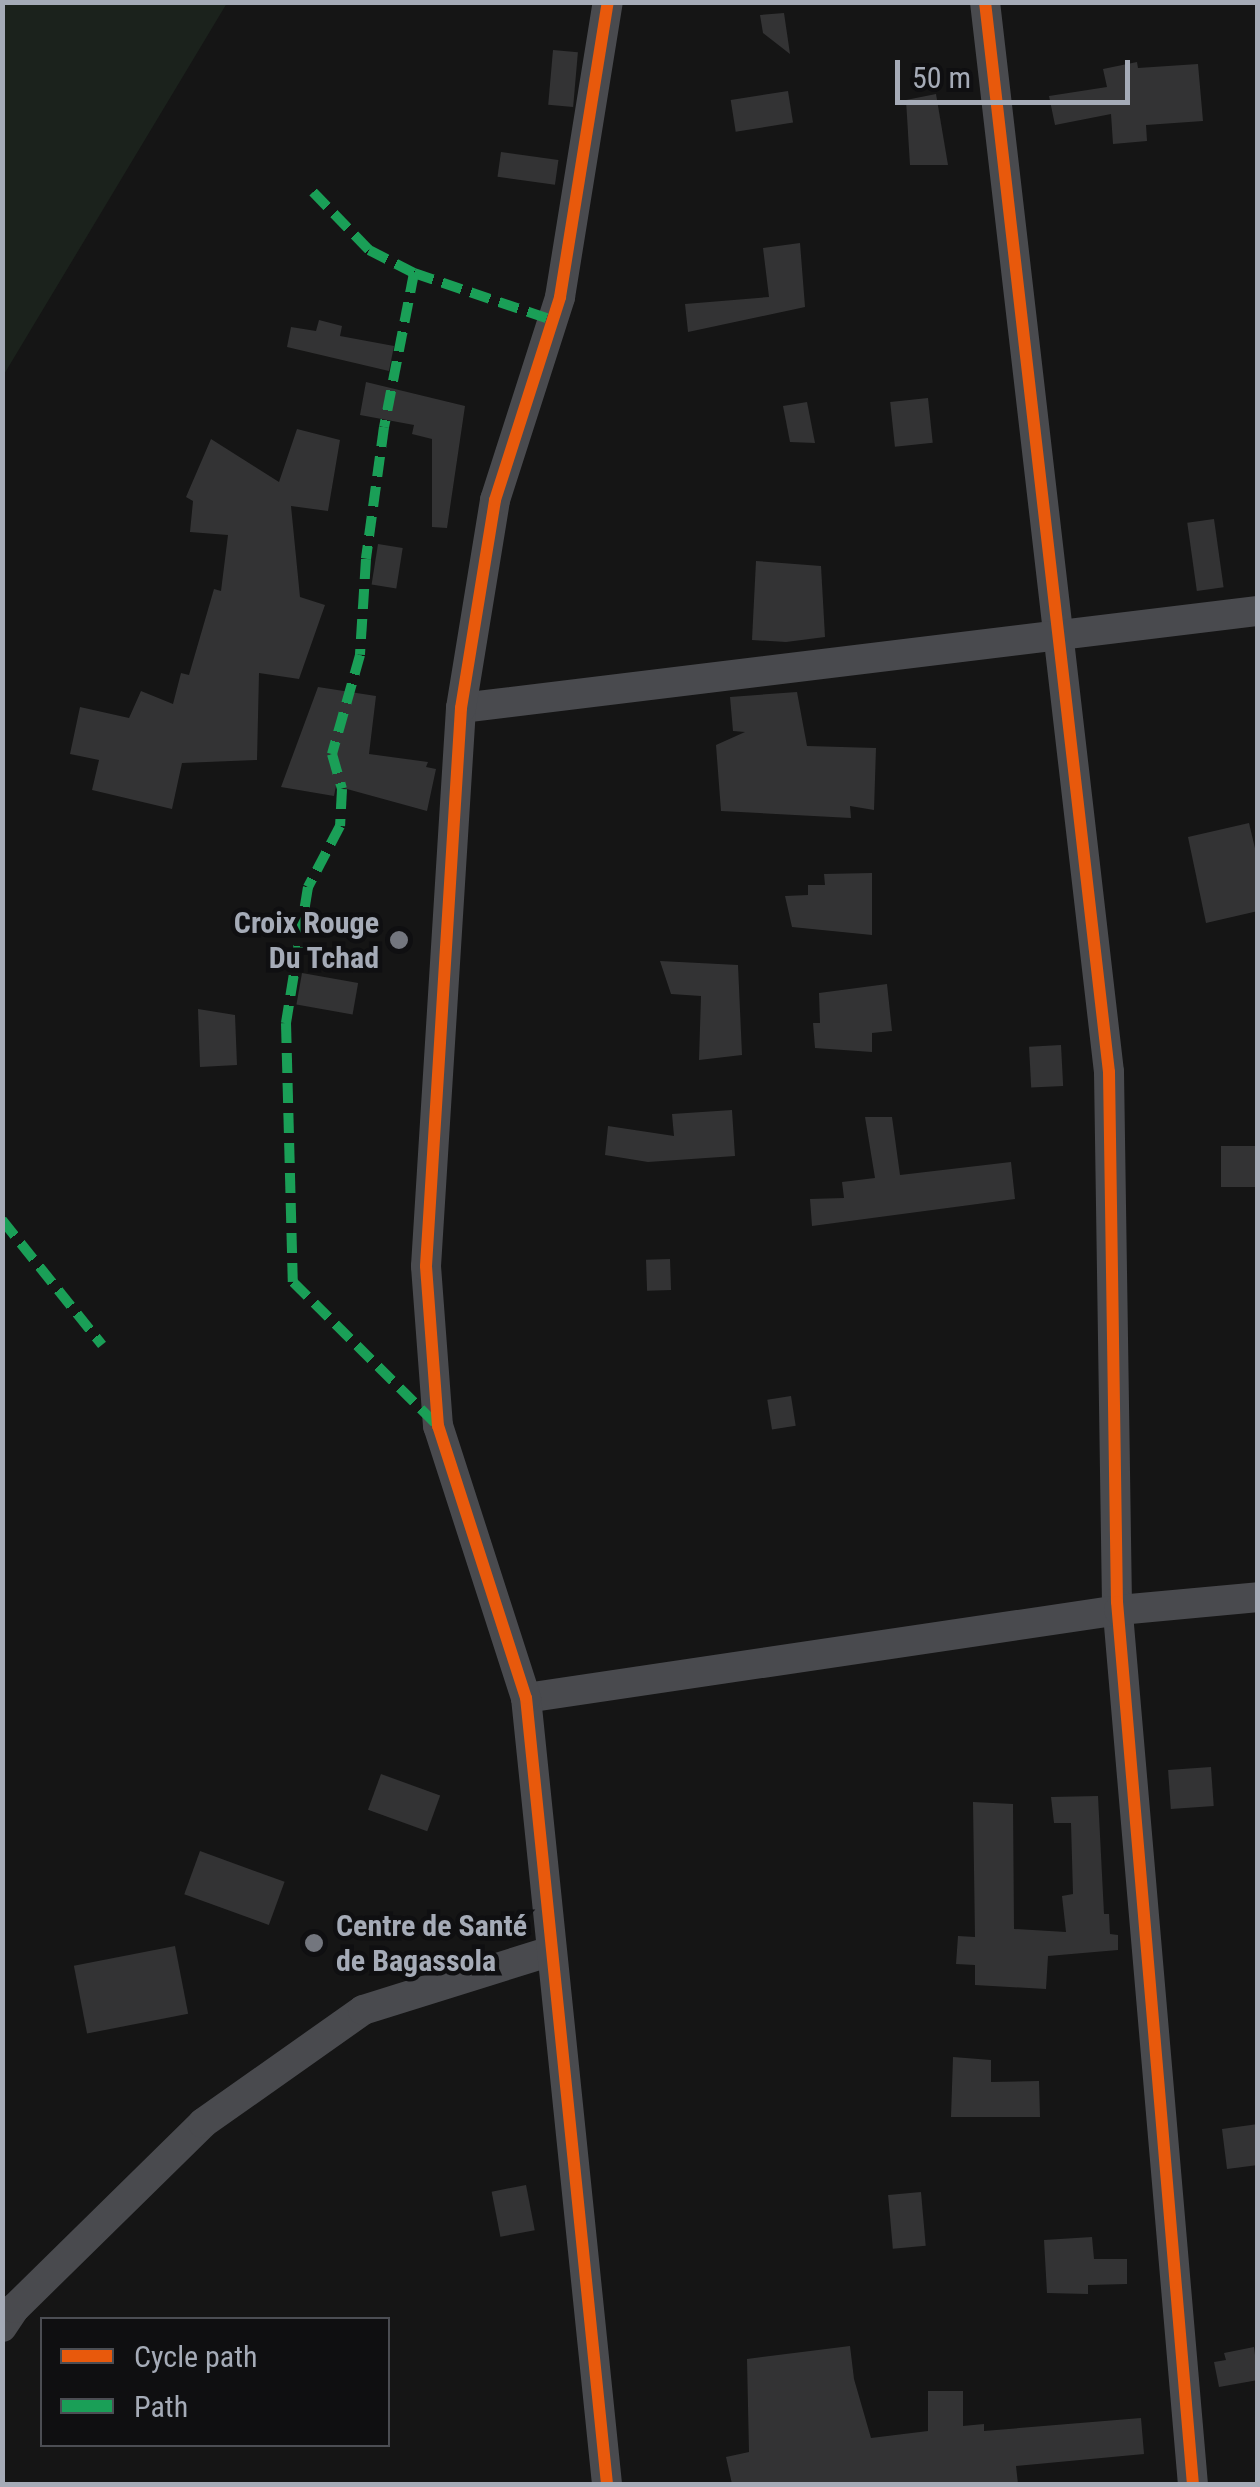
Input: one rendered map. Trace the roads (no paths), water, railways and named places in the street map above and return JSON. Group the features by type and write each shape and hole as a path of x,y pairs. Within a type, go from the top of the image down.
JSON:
{"street":[{"path":"607,2484 526,1698 438,1426 426,1266 461,708 495,500 560,297 608,2"},
{"path":"985,2 1109,1072 1119,1610 1192,2484"},
{"path":"461,708 1258,611"},
{"path":"526,1698 1119,1610 1258,1597"},
{"path":"2,2326 14,2308 203,2122 362,2010 551,1951"}],"place":[{"name":"Croix Rouge Du Tchad","path":"399,940"},
{"name":"Centre de Santé de Bagassola","path":"314,1943"}]}
